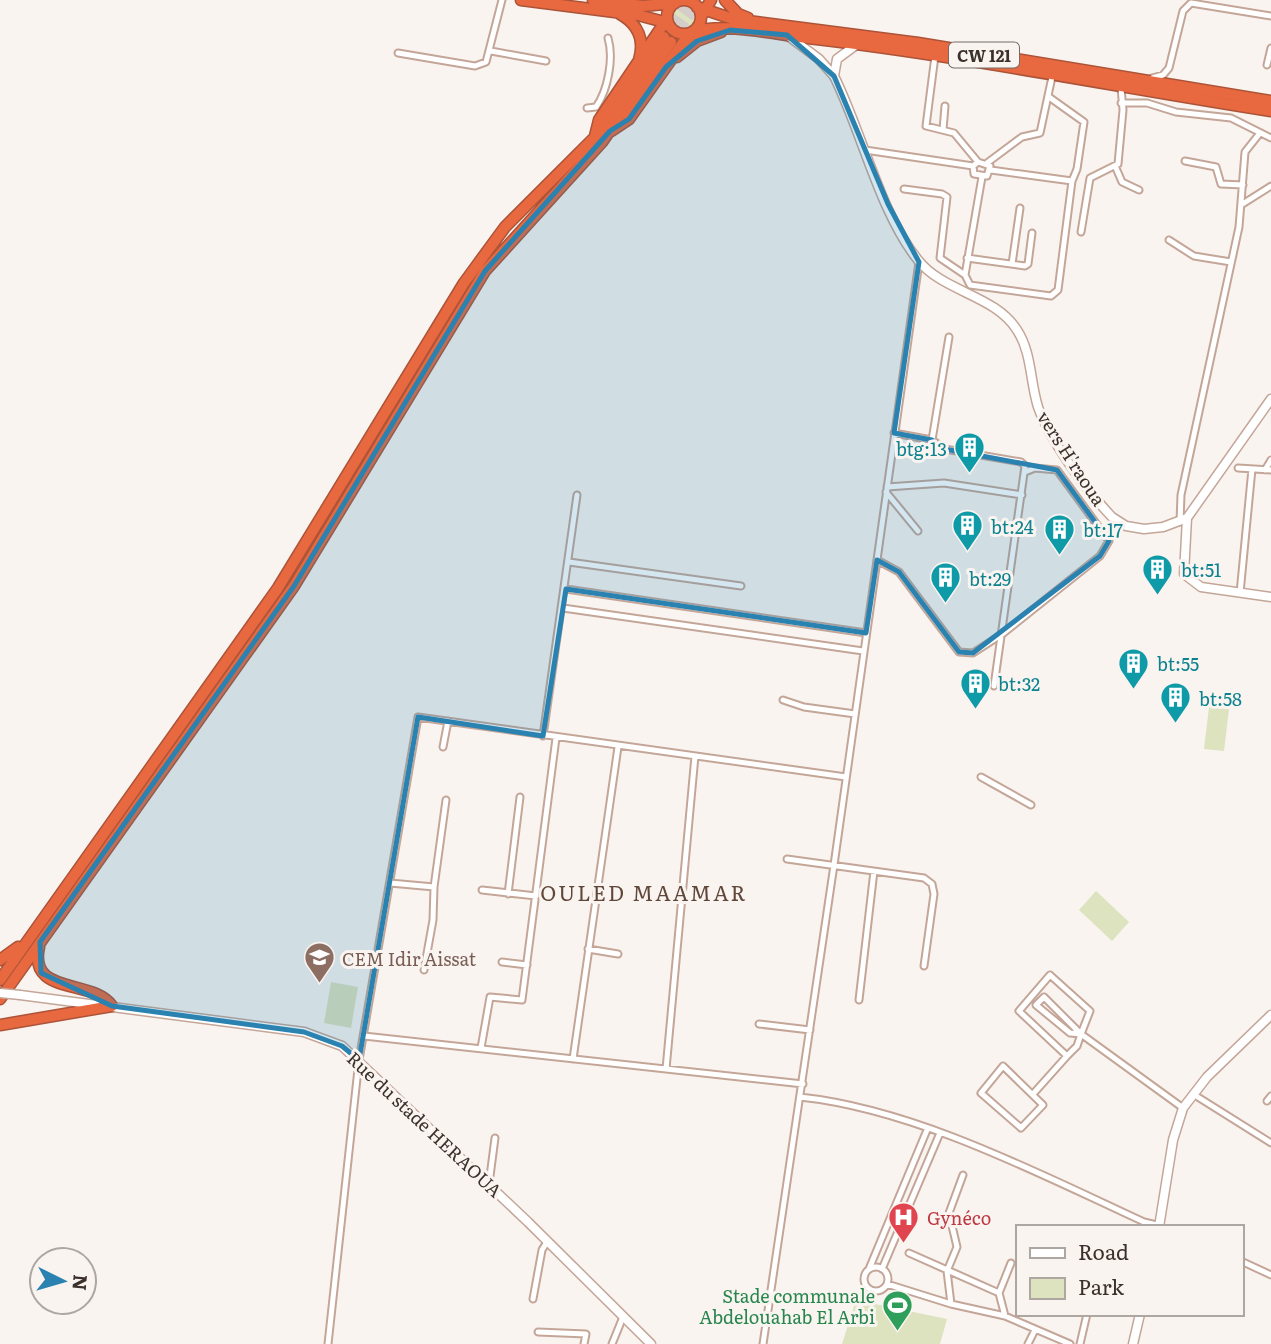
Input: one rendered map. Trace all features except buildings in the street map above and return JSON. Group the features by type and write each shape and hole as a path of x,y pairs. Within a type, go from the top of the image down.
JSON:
{"highway":[{"path":"521,0 643,6 679,1 690,2 700,12"},
{"path":"593,0 667,21 675,32 730,30 860,44 1271,111"},
{"path":"631,0 639,0"},
{"path":"610,131 629,119 691,32 700,12 711,0"},
{"path":"725,0 738,14 758,22"},
{"path":"595,137 597,124 667,21 669,9 679,1"},
{"path":"616,5 636,28 641,41 638,63"},
{"name":"CW 121","path":"700,12 1145,79 1271,101"},
{"path":"666,67 696,41 730,30"},
{"path":"0,980 278,588 484,255 514,218 595,137 668,39 610,131 485,271 293,586 0,999"},
{"path":"0,960 29,938"},
{"path":"40,942 37,959 46,977 99,995 112,1006"},
{"path":"0,1025 112,1006"}],"street":[{"path":"398,53 475,66 486,62 502,0"},
{"path":"1145,79 1163,75 1169,68 1183,11 1191,3 1271,16"},
{"path":"763,1344 803,1084 919,262 888,204 834,76 819,59 788,35"},
{"path":"587,108 596,107 604,92 609,62 608,38"},
{"path":"834,76 835,65 841,54 860,44"},
{"path":"1267,65 1271,48"},
{"path":"491,51 546,61"},
{"path":"935,56 925,123 928,127 954,133 976,164 974,173 982,177"},
{"path":"865,150 976,164 987,163 1022,137 1040,133 1052,76"},
{"path":"1121,88 1116,168 1122,182 1139,190"},
{"path":"604,92 614,98"},
{"path":"904,189 947,197 940,258 965,275 970,285 1051,296 1058,290 1072,181 1077,169 1084,122 1049,97"},
{"path":"1121,103 1147,103 1176,111 1220,115 1246,123 1271,138"},
{"path":"943,130 945,106"},
{"path":"1260,133 1245,152 1241,205 1231,262 1181,495 1184,574 1201,587 1271,597"},
{"path":"1185,160 1217,168 1221,184 1243,185"},
{"path":"987,163 991,170"},
{"path":"1081,232 1090,178 1096,172 1116,168"},
{"path":"965,275 982,177 991,170 1072,181"},
{"path":"1241,205 1271,186"},
{"path":"1012,264 1020,208"},
{"path":"967,258 1028,264 1032,233"},
{"path":"1169,240 1194,256 1231,262"},
{"name":"vers H'raoua","path":"919,262 999,311 1016,328 1027,354 1044,420 1112,517 1126,526 1144,529 1183,520"},
{"path":"932,440 949,337"},
{"path":"1183,520 1271,399"},
{"path":"894,433 932,440 945,449 1021,462 1026,466 994,686"},
{"path":"1238,468 1268,470 1271,460"},
{"path":"877,560 899,572 959,652 973,653 1001,635 1101,556 1109,541 1056,470 1035,468 1025,472"},
{"path":"1240,593 1252,469"},
{"path":"887,490 943,483 1022,495"},
{"path":"887,490 918,531"},
{"path":"543,736 566,589 577,495"},
{"path":"569,562 741,586"},
{"path":"566,589 866,633"},
{"path":"563,608 863,651"},
{"path":"783,700 804,707 855,714"},
{"path":"328,1344 359,1060 418,717 846,777"},
{"path":"443,747 448,721"},
{"path":"481,1048 490,997 522,1000 556,738"},
{"path":"573,1059 618,747"},
{"path":"666,1069 695,756"},
{"path":"981,777 1031,805"},
{"path":"508,894 520,797"},
{"path":"424,970 433,920 434,887 446,800"},
{"path":"787,859 924,878 932,884 934,894 924,966"},
{"path":"859,1000 874,871"},
{"path":"390,883 434,887"},
{"path":"482,890 536,896"},
{"path":"588,949 618,954"},
{"path":"502,962 527,965"},
{"path":"1033,1094 1077,1046 1090,1011 1050,975 1019,1011 1067,1056"},
{"name":"Rue du stade HERAOUA","path":"0,993 304,1032 342,1046 489,1184 651,1344"},
{"path":"1081,1034 1070,1033 1036,1005 1044,997 1081,1034 1183,1108"},
{"path":"1160,1225 1173,1140 1183,1108 1192,1094 1271,1015"},
{"path":"759,1024 810,1030"},
{"path":"364,1036 803,1084"},
{"path":"1003,1066 1033,1094 1043,1106 1020,1128 980,1091 1003,1066"},
{"path":"1192,1094 1271,1143"},
{"path":"800,1097 856,1106 940,1133 1050,1178 1144,1223 1155,1225"},
{"path":"928,1130 864,1278 867,1287 876,1291 887,1284 951,1304 1005,1316 1070,1344"},
{"path":"882,1269 940,1133"},
{"path":"489,1184 495,1138"},
{"path":"951,1304 947,1271 957,1247 949,1213 963,1175"},
{"path":"533,1299 541,1250 547,1242"},
{"path":"909,1253 999,1293"},
{"path":"1243,1262 1271,1275"},
{"path":"1005,1316 999,1293 1012,1263"},
{"path":"869,1269 882,1269"},
{"path":"882,1269 887,1277 887,1284"},
{"path":"1080,1344 1087,1316"},
{"path":"1133,1344 1140,1316"},
{"path":"612,1344 623,1317"},
{"path":"1028,1344 1035,1330"},
{"path":"538,1332 586,1334 584,1344"}],"highlighted area":[{"path":"730,30 787,35 834,76 888,204 919,262 894,433 932,440 945,449 1057,470 1109,541 1100,556 973,653 959,652 899,572 877,560 866,633 566,589 543,736 418,717 359,1060 342,1046 304,1032 112,1006 41,973 40,942 294,586 485,271 610,131 629,119 666,67 697,41"}],"green space":[{"path":"683,5 692,8 695,17 692,26 683,29 674,26 671,17 674,8"},
{"path":"1209,707 1229,709 1224,751 1204,749"},
{"path":"1096,891 1129,922 1112,941 1079,910"},
{"path":"331,982 358,987 351,1028 324,1023"},
{"name":"Stade communale Abdelouahab El Arbi","path":"856,1300 947,1319 940,1344 842,1344"}],"tunnel":[{"path":"664,37 688,0"},
{"path":"671,42 700,0"}],"place":[{"name":"btg:13","path":"970,475"},
{"name":"bt:24","path":"968,553"},
{"name":"bt:17","path":"1060,556"},
{"name":"bt:51","path":"1158,596"},
{"name":"bt:29","path":"946,605"},
{"name":"bt:55","path":"1134,690"},
{"name":"bt:32","path":"975,710"},
{"name":"bt:58","path":"1176,725"},
{"name":"CEM Idir Aissat","path":"319,985"},
{"name":"Gynéco","path":"904,1244"},
{"name":"Stade communale Abdelouahab El Arbi","path":"898,1332"}],"district":[{"name":"OULED MAAMAR","path":"644,891"}]}
